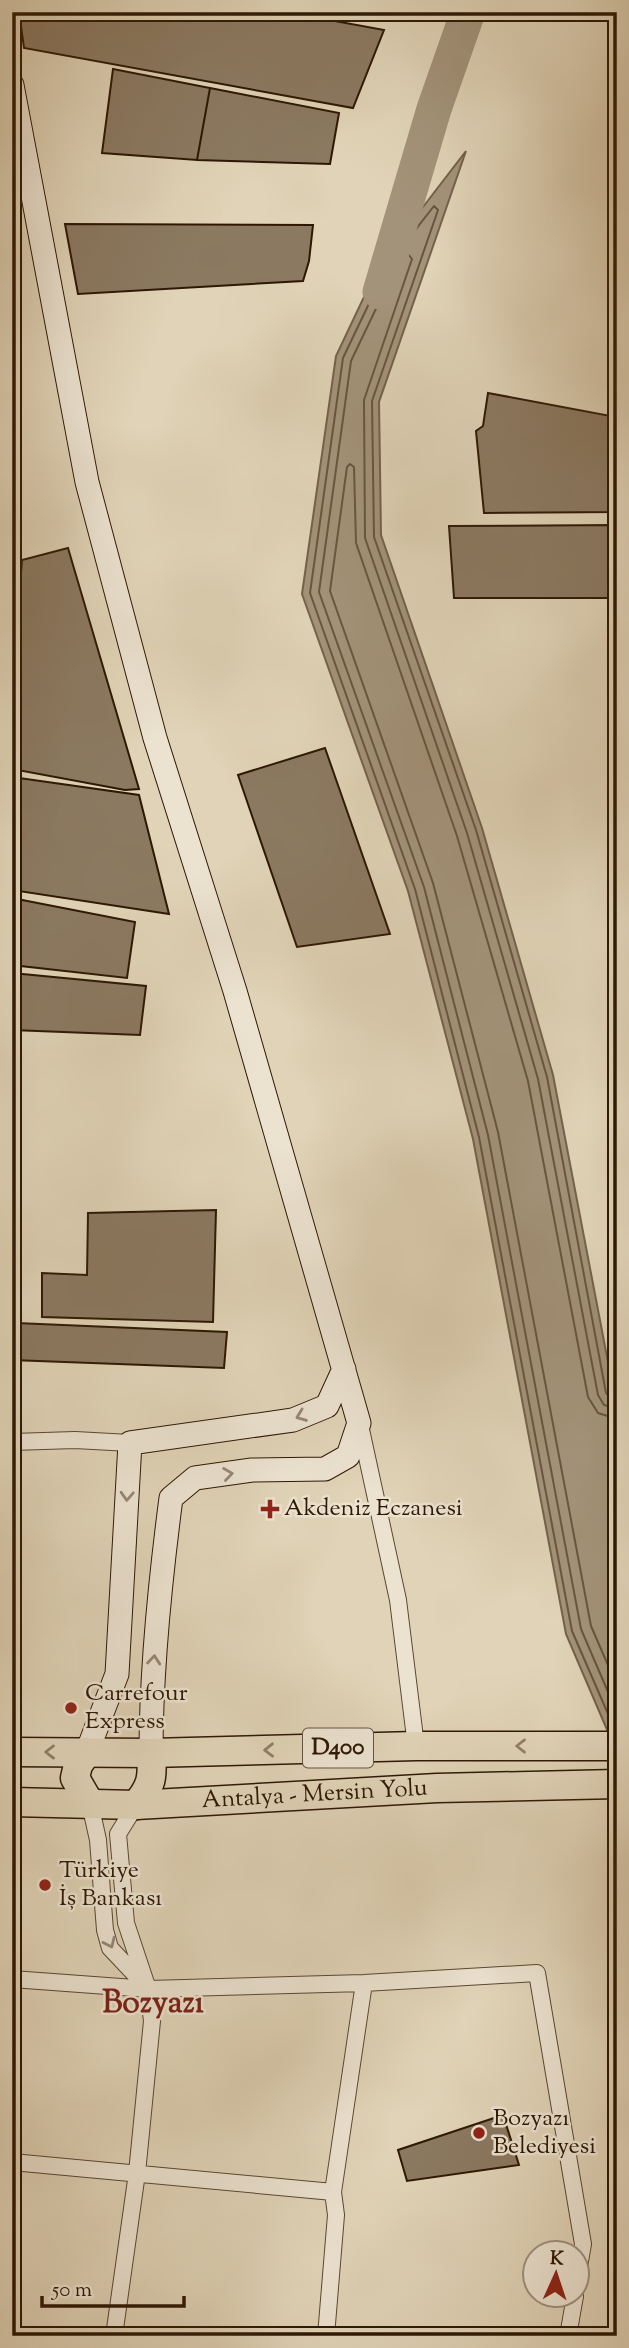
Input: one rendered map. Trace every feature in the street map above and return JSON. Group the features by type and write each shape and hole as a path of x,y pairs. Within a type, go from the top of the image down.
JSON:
{"highway":[{"name":"Antalya - Mersin Yolu","path":"12,1752 151,1753 416,1746 617,1746"},
{"path":"87,1752 78,1765 75,1778 90,1804"},
{"path":"136,1805 148,1790 153,1772 151,1753"},
{"name":"Antalya - Mersin Yolu","path":"12,1802 136,1805 437,1788 603,1784"}],"street":[{"path":"12,85 87,482 155,738 235,990 359,1423 398,1600 416,1746"},
{"path":"12,1442 75,1440 130,1443 293,1420 327,1406 344,1369"},
{"path":"151,1753 151,1688 171,1497 195,1478 252,1471 325,1469 348,1456 359,1423"},
{"path":"87,1752 117,1674 130,1443"},
{"path":"90,1804 98,1840 105,1930 110,1948 148,1989"},
{"path":"114,2336 137,2173 152,2021 148,1989 126,1923 118,1834 136,1805"},
{"path":"12,1979 148,1989 364,1983 537,1973 582,2240"},
{"path":"326,2336 336,2215 333,2192 364,1983"},
{"path":"12,2162 333,2192"},
{"path":"568,2336 572,2310"}],"water":[{"path":"466,151 379,402 381,535 482,828 553,1075 617,1409 617,1753 566,1634 473,1139 408,891 302,594 336,356 380,263"}],"building":[{"path":"19,12 286,12 384,30 353,108 24,48"},
{"path":"113,69 210,88 197,160 102,153"},
{"path":"210,88 339,113 330,164 197,160"},
{"path":"65,224 313,225 309,261 303,281 78,294"},
{"path":"488,393 616,417 617,512 484,513 476,431 483,426"},
{"path":"617,525 617,598 454,598 449,526"},
{"path":"68,548 139,789 125,790 12,769 12,684 22,560"},
{"path":"325,748 390,934 297,947 238,775"},
{"path":"12,777 139,795 169,914 12,890 17,830 12,828"},
{"path":"12,898 135,922 127,978 12,965"},
{"path":"12,973 146,986 140,1035 12,1030"},
{"path":"216,1210 213,1322 42,1317 42,1273 87,1275 88,1213"},
{"path":"16,1323 227,1332 224,1368 12,1360"},
{"name":"Bozyazı Belediyesi","path":"503,2115 519,2165 407,2181 398,2150"}],"waterway":[{"path":"380,292 434,109 468,12"}],"place":[{"name":"Akdeniz Eczanesi","path":"270,1509"},
{"name":"Carrefour Express","path":"71,1708"},
{"name":"Türkiye İş Bankası","path":"45,1885"},
{"name":"Bozyazı Belediyesi","path":"479,2133"}],"district":[{"name":"Bozyazı","path":"153,2004"}]}
